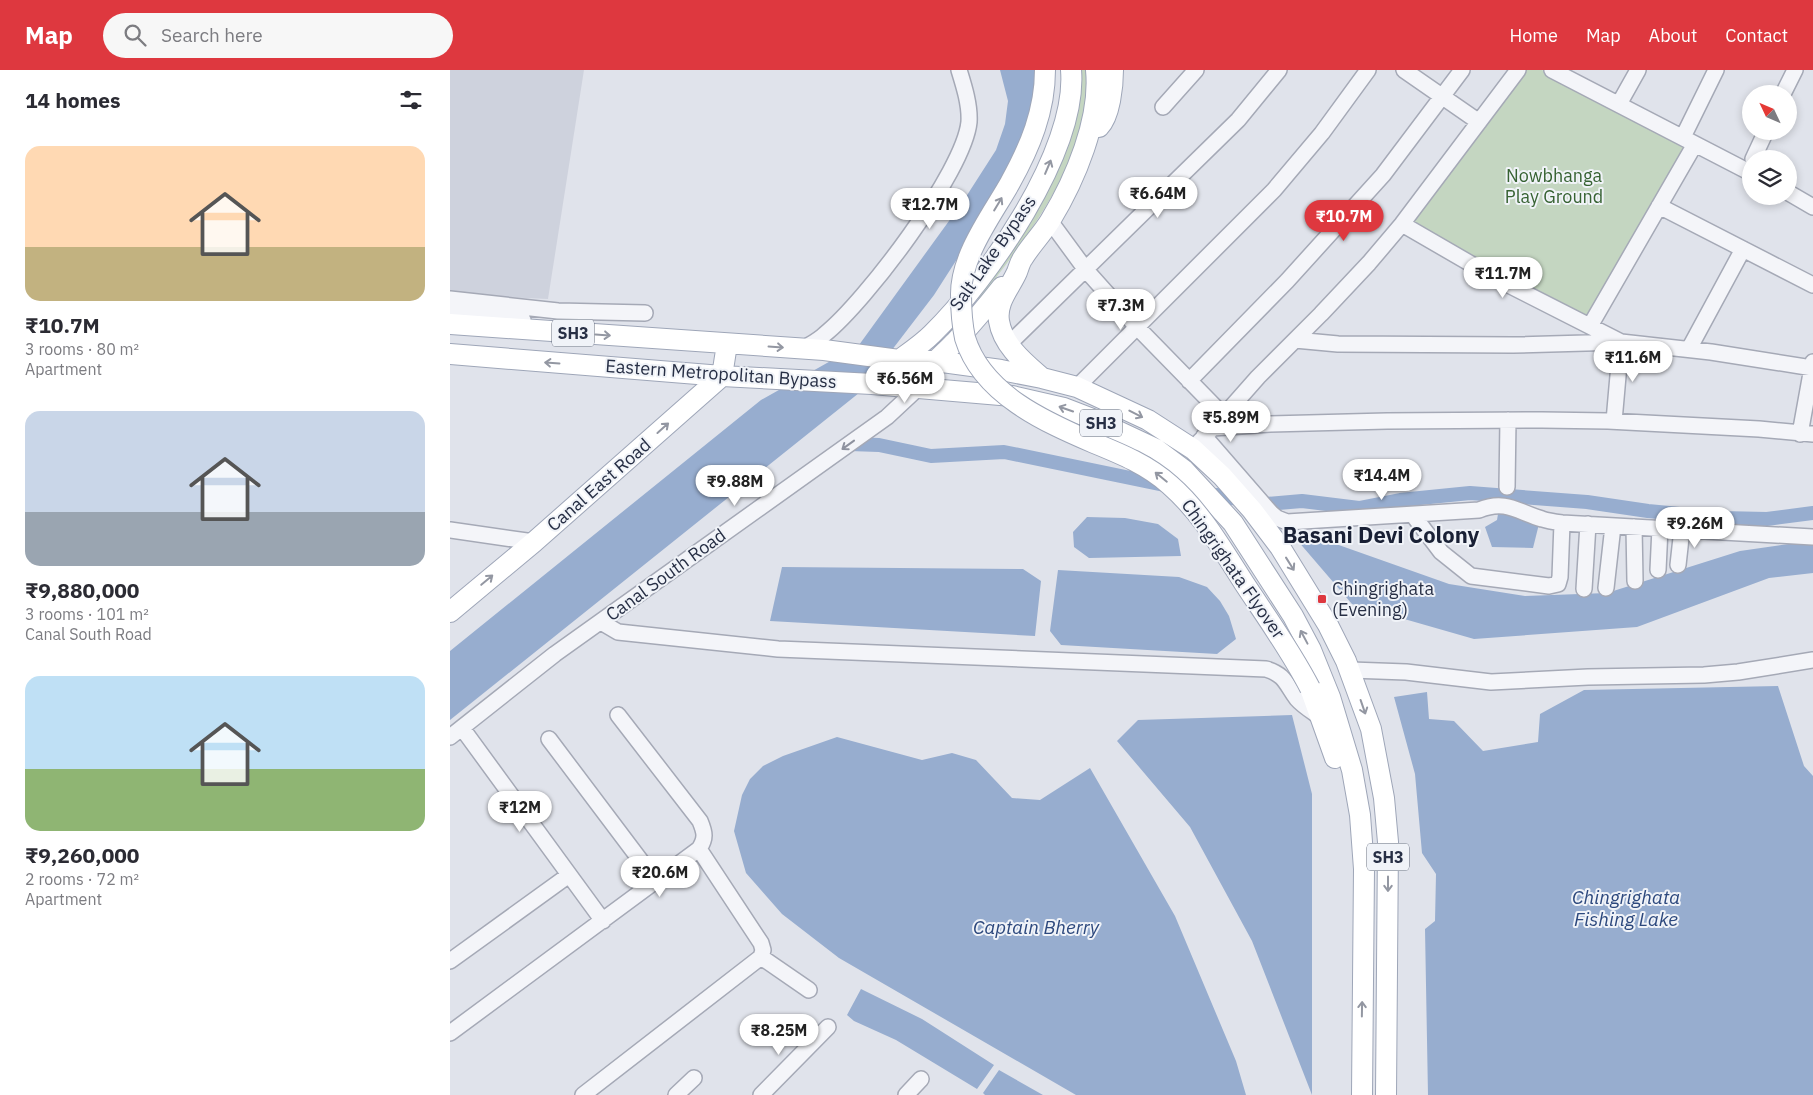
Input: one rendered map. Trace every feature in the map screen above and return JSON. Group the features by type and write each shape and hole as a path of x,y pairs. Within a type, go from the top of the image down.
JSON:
{"main road":[{"name":"Chingrighata Flyover","path":"1045,70 1045,90 1035,130 1025,155 982,229 964,272 960,293 963,325 972,353 988,377 1014,401 1051,423 1156,472 1187,501 1289,649 1317,685"},
{"name":"Salt Lake Bypass","path":"891,359 930,336 944,322 980,278 1021,218 1045,174 1058,143 1066,118 1071,70"},
{"name":"Salt Lake Bypass","path":"1042,378 1017,356 999,321 1000,307 1022,258 1050,221 1069,185 1085,142 1094,103 1096,70"},
{"name":"Salt Lake Bypass","path":"1085,142 1105,121 1113,83 1112,70"},
{"path":"917,389 935,361 946,352 977,318 1022,258"},
{"name":"Eastern Metropolitan Bypass","path":"450,324 824,350 891,359 935,361 1042,378 1078,387 1148,420 1203,438 1252,510 1280,547 1328,625 1348,666 1370,728 1384,798 1388,842 1386,1095"},
{"path":"722,376 727,344"},
{"name":"Eastern Metropolitan Bypass","path":"450,354 722,376 872,384 1012,396 1064,408 1156,449 1197,483 1233,524 1293,616 1311,650 1320,717 1342,780 1347,809 1362,843"},
{"path":"891,359 894,386"},
{"name":"Canal East Road","path":"450,612 534,542 722,376"},
{"name":"Eastern Metropolitan Bypass","path":"1317,685 1352,770 1360,815 1362,843 1362,1095"}],"street":[{"path":"803,349 826,334 864,294 921,217 949,174 966,137 969,122 966,94 959,70"},
{"path":"1163,107 1196,70"},
{"path":"1010,344 1238,120 1279,70"},
{"path":"1078,387 1136,326 1274,190 1322,133 1368,70"},
{"path":"1404,70 1479,122"},
{"path":"1189,381 1287,281 1357,205 1383,175 1462,70"},
{"path":"1203,438 1368,263 1402,224 1518,70"},
{"path":"1552,70 1689,140 1742,162"},
{"path":"1619,104 1638,70"},
{"path":"1590,326 1659,206 1689,140 1716,70"},
{"path":"1788,85 1794,70"},
{"path":"1797,197 1813,206"},
{"path":"1659,206 1813,285"},
{"path":"1050,221 1086,270 1136,326 1223,415"},
{"path":"1402,224 1497,279 1621,342"},
{"path":"1689,350 1743,249"},
{"path":"450,299 558,311 645,313"},
{"path":"450,311 536,322 546,331"},
{"path":"1203,438 1270,424 1387,420 1614,421 1759,429 1807,434 1813,366 1621,342 1513,345 1338,344 1294,340"},
{"path":"1614,421 1621,342"},
{"path":"887,416 894,386"},
{"name":"Canal South Road","path":"456,732 555,654 887,416 917,389"},
{"path":"1507,486 1508,420"},
{"path":"1228,473 1271,514 1287,522 1480,510 1506,506 1541,519 1562,523 1813,537"},
{"path":"1413,514 1447,559 1456,563 1470,576 1549,586 1558,584 1560,577 1562,523"},
{"path":"1584,589 1588,524"},
{"path":"1606,588 1613,526"},
{"path":"1634,527 1634,580"},
{"path":"1658,570 1660,528"},
{"path":"1678,565 1682,530"},
{"path":"452,532 534,542"},
{"path":"601,622 618,632 778,649 1266,669 1277,672 1298,700 1320,717"},
{"path":"1348,666 1491,682 1588,677 1704,675 1738,672 1813,660"},
{"path":"450,1034 699,849 704,842 705,833 700,821 618,715"},
{"path":"456,732 603,921"},
{"path":"549,739 656,881"},
{"path":"583,1095 761,957 763,950 761,943 699,849"},
{"path":"450,961 569,876"},
{"path":"761,957 809,990"},
{"path":"761,1095 828,1027"},
{"path":"676,1095 694,1078"},
{"path":"906,1095 921,1080"}],"shaded area":[{"path":"450,70 584,70 548,299 484,296 450,292"}],"green space":[{"path":"1081,70 1087,70 1085,103 1079,134 1068,164 1036,221 979,300 975,296 1050,186 1062,160 1071,136 1077,110"},
{"name":"Nowbhanga Play Ground","path":"1521,70 1542,70 1689,144 1587,317 1408,222"}],"water":[{"path":"1000,70 1035,70 1034,109 1026,140 959,256 934,295 859,393 450,720 450,651 761,400 859,345 962,203 996,150 1005,124 1008,101"},
{"path":"1499,508 1539,524 1533,548 1492,547 1485,527 1497,520"},
{"path":"1087,517 1125,518 1158,524 1178,539 1181,556 1089,558 1074,547 1073,532"},
{"path":"1285,526 1449,584 1525,596 1607,593 1740,551 1803,542 1813,542 1813,573 1769,578 1637,627 1474,639 1352,604"},
{"path":"782,567 1023,569 1041,581 1035,636 770,621"},
{"path":"1058,570 1179,577 1207,587 1220,601 1229,616 1236,639 1217,654 1061,645 1050,631"},
{"name":"Chingrighata Fishing Lake","path":"1778,686 1804,766 1813,776 1813,1095 1428,1095 1425,929 1435,921 1436,874 1422,853 1415,774 1394,697 1427,692 1429,719 1454,721 1483,751 1538,742 1540,714 1584,690"},
{"path":"1292,715 1312,794 1312,1095 1252,941 1190,827 1117,741 1138,720"},
{"name":"Captain Bherry","path":"837,737 922,760 952,753 976,760 1012,798 1040,800 1090,768 1175,916 1236,1061 1246,1095 1076,1095 839,958 782,914 746,873 734,831 742,795 750,779 763,766 783,756"},
{"path":"861,989 922,1019 994,1065 977,1089 896,1040 854,1021 847,1015"},
{"path":"999,1070 1043,1095 985,1095 983,1093"}],"waterway":[{"path":"850,444 879,445 931,456 1004,452 1169,486"},
{"path":"1216,495 1266,504 1302,501 1359,508 1400,500 1470,493 1587,502 1648,511 1721,518 1767,519 1813,513"}],"place":[{"name":"Chingrighata (Evening)","path":"1322,599"}],"district":[{"name":"Basani Devi Colony","path":"1381,535"}]}
